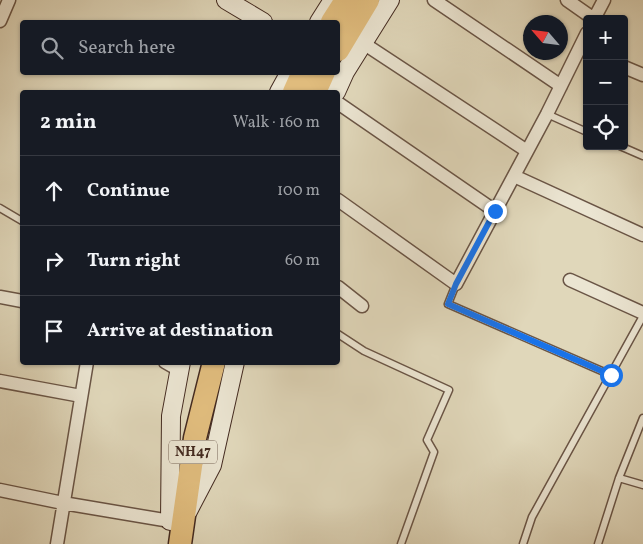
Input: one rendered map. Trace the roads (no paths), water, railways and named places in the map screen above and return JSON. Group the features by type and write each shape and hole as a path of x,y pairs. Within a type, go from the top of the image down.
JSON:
{"highway":[{"path":"333,20 346,0"},
{"path":"340,47 368,0"},
{"path":"295,90 302,75"},
{"path":"316,90 332,75"},
{"name":"NH47","path":"180,544 177,521 182,439 181,365"},
{"name":"NH47","path":"167,544 177,521 213,365"}],"street":[{"path":"0,21 9,0"},
{"path":"226,0 260,20"},
{"path":"320,20 333,0"},
{"path":"340,67 363,43 390,0"},
{"path":"434,0 561,86"},
{"path":"567,0 588,15"},
{"path":"596,15 604,0"},
{"path":"363,43 528,151"},
{"path":"340,201 456,284 583,48"},
{"path":"628,69 643,75"},
{"path":"280,90 288,75"},
{"path":"336,75 336,90"},
{"path":"340,104 495,211"},
{"path":"514,176 643,235"},
{"path":"570,280 643,315"},
{"path":"340,289 362,306"},
{"path":"0,297 20,301"},
{"path":"57,544 86,365"},
{"path":"0,490 177,521 212,465 234,365"},
{"path":"0,381 81,396"}],"lane":[{"path":"547,114 583,130"},
{"path":"628,149 643,156"},
{"path":"0,208 20,220"},
{"path":"456,284 448,304 611,375"},
{"path":"523,544 532,518 643,315"},
{"path":"340,335 364,351 449,390 426,440 434,452 401,544"},
{"path":"598,544 619,478 643,418"},
{"path":"619,478 643,486"}]}
